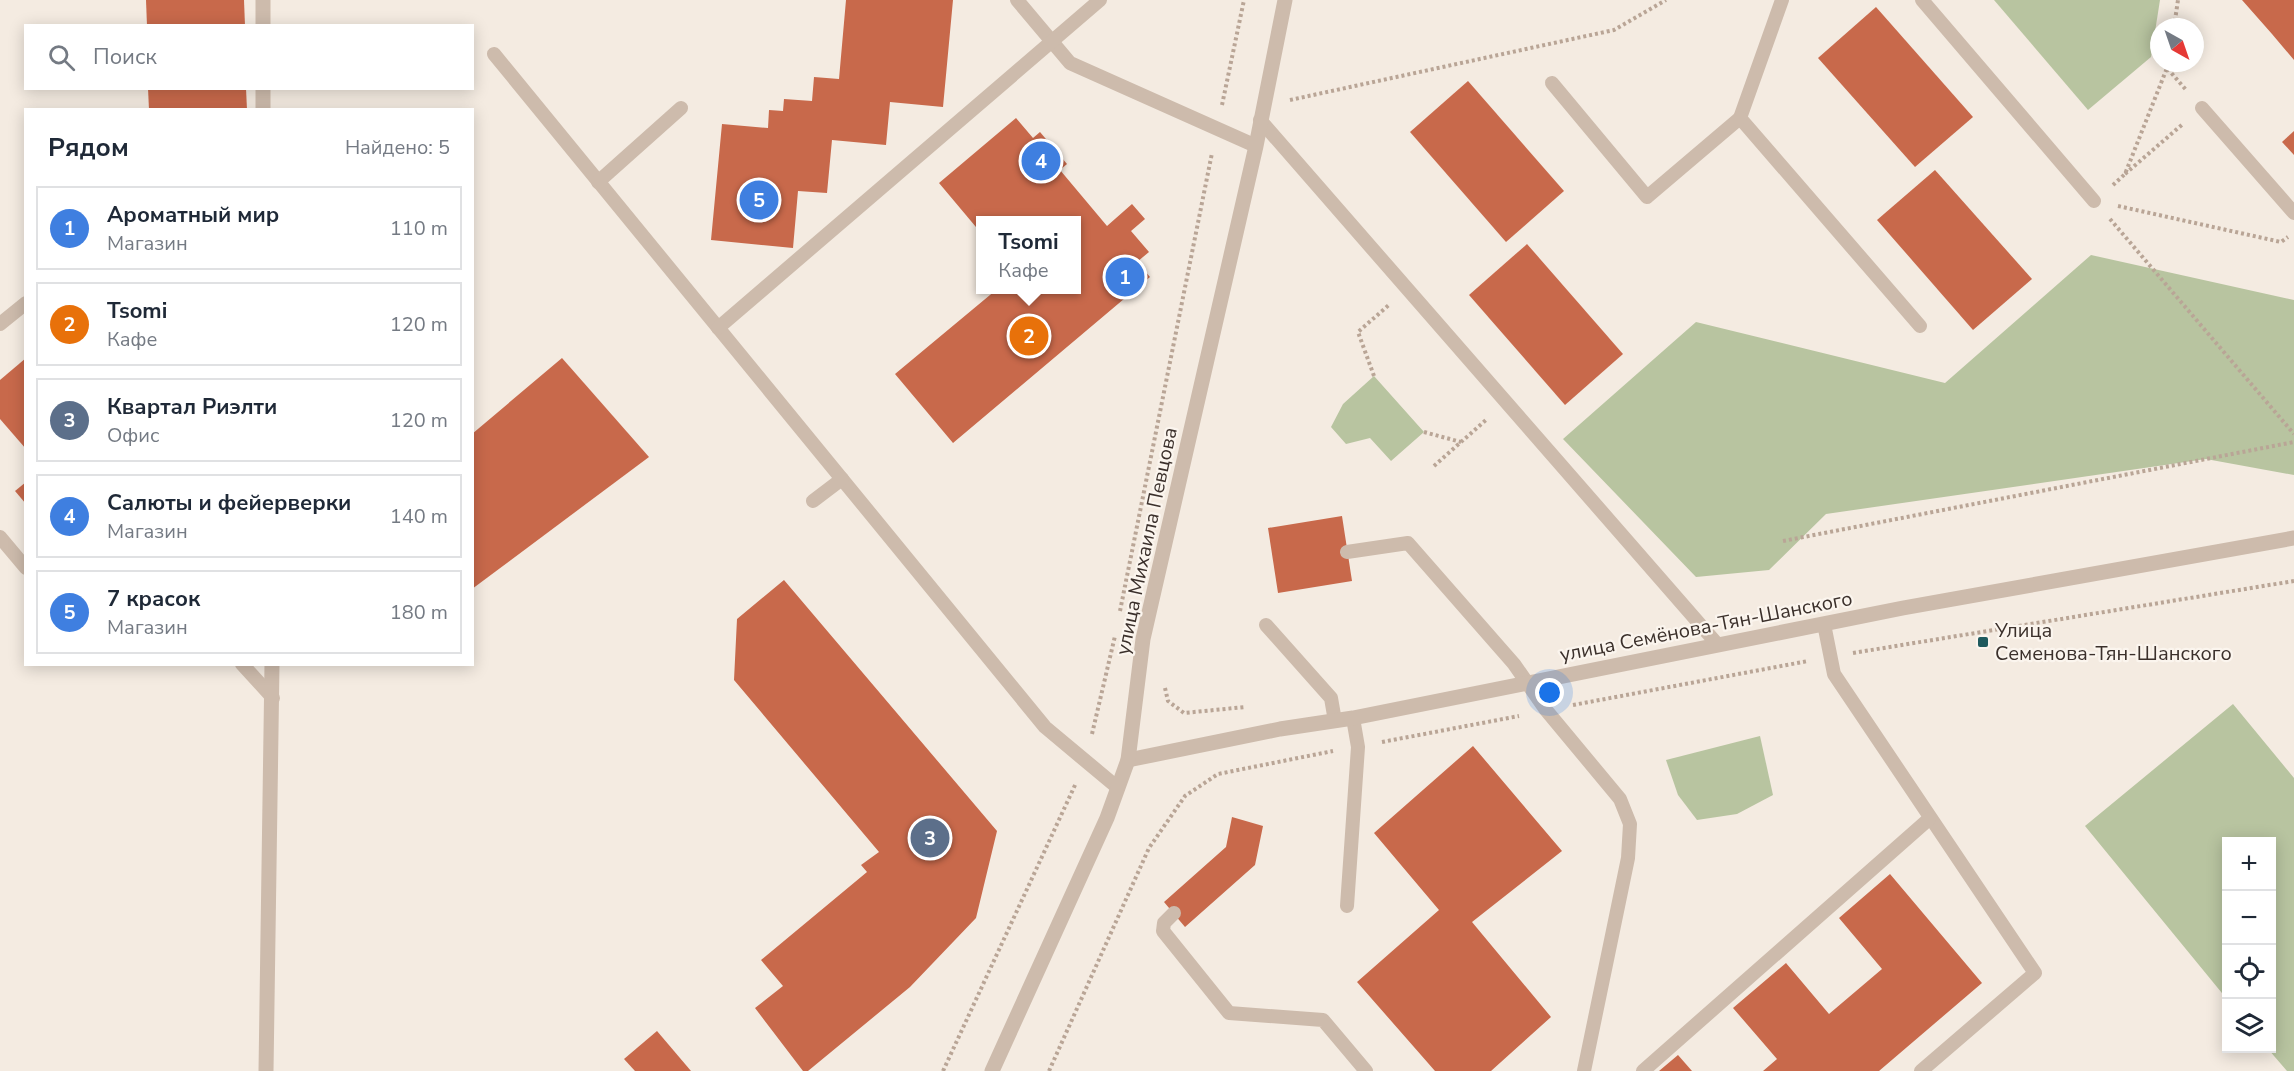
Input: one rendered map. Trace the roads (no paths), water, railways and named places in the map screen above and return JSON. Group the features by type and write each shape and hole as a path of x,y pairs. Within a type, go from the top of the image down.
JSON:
{"street":[{"path":"263,0 263,24"},
{"name":"улица Михаила Певцова","path":"992,1071 1107,818 1128,760 1143,639 1256,146 1286,0"},
{"path":"263,90 263,108"},
{"name":"улица Семёнова-Тян-Шанского","path":"1128,760 1353,718 1824,624 2294,538"},
{"path":"266,1071 273,666"}],"lane":[{"path":"1017,0 1070,63 1256,146"},
{"path":"718,328 1101,0"},
{"path":"1552,83 1647,196 1740,118 1782,0"},
{"path":"1922,0 2094,201"},
{"path":"494,54 1045,727 1118,789"},
{"path":"598,182 681,108"},
{"path":"2202,108 2294,213"},
{"path":"1740,118 1920,326"},
{"path":"1260,120 1718,645"},
{"path":"0,324 24,305"},
{"path":"813,501 842,479"},
{"path":"0,537 24,566"},
{"path":"1347,552 1408,543 1514,664 1546,711 1620,799 1630,824 1628,858 1584,1071"},
{"path":"1824,624 1834,674 1929,819 2035,973 1922,1071"},
{"path":"1266,625 1331,698 1335,721"},
{"path":"244,666 273,698"},
{"path":"1347,906 1358,747 1353,718"},
{"path":"1643,1071 1929,819"},
{"path":"1174,914 1164,923 1163,931 1229,1013 1323,1020 1366,1071"}],"place":[{"name":"Салюты и фейерверки","path":"1041,161"},
{"name":"7 красок","path":"759,200"},
{"name":"Ароматный мир","path":"1125,277"},
{"name":"Tsomi","path":"1029,336"},
{"name":"Улица Семенова-Тян-Шанского","path":"1983,642"},
{"name":"Квартал Риэлти","path":"930,838"}]}
